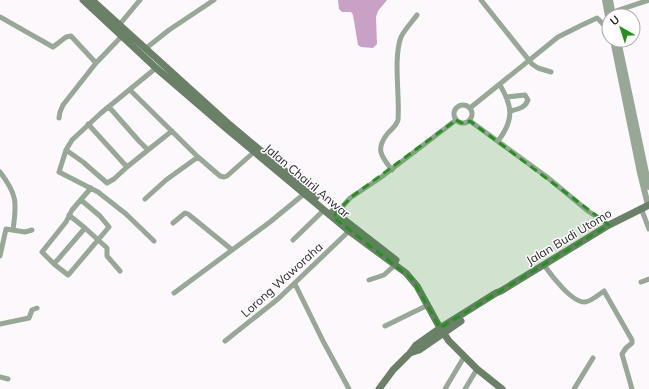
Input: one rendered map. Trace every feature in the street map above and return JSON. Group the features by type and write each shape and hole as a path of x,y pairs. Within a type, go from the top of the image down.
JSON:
{"main road":[{"name":"Jalan Chairil Anwar","path":"83,0 156,68 178,82 335,215 407,269 414,276 428,296 444,329 472,360 509,389"},
{"name":"Jalan Chairil Anwar","path":"92,0 146,48 178,82 254,152 324,210 335,215 349,231 406,273 414,282 464,357 502,389"},
{"name":"Jalan Budi Utomo","path":"379,389 393,370 410,353 419,350 444,329 494,298 501,291 609,225 646,206"}],"street":[{"path":"120,24 140,0"},
{"path":"146,48 169,30 214,0"},
{"path":"481,0 532,64 538,68 551,72"},
{"path":"627,8 648,0"},
{"path":"392,170 382,157 380,151 386,136 396,125 398,120 397,55 400,42 402,36 417,15"},
{"path":"0,17 53,47 66,37 71,36 96,63"},
{"path":"470,108 558,37 597,18 601,22"},
{"path":"59,118 63,105 96,63 122,36"},
{"path":"615,48 646,206 649,229"},
{"path":"620,48 649,187"},
{"path":"154,241 126,214 91,188 60,172 66,150 72,140 108,106 156,68"},
{"path":"498,140 508,125 510,111 507,97 500,85"},
{"path":"130,90 198,157 220,176 228,176 254,152"},
{"path":"507,97 525,95 528,100 521,108 510,111"},
{"path":"466,105 470,108 473,114 470,121 464,124 456,120 454,113 457,107 466,105"},
{"path":"108,106 148,150"},
{"path":"335,215 350,198 392,170 456,120"},
{"path":"470,121 498,140 609,225"},
{"path":"88,124 127,167"},
{"path":"66,150 83,162 107,183 114,179 172,131"},
{"path":"144,199 166,180 198,157"},
{"path":"0,172 13,191 16,210 13,230"},
{"path":"81,200 109,226 109,228 69,274 67,274 42,252 66,222 69,215 81,200 91,188"},
{"path":"174,293 270,222 304,194"},
{"path":"292,240 324,210"},
{"path":"173,223 182,215 188,214 231,250"},
{"path":"69,215 107,248 108,258 120,271"},
{"path":"54,264 85,228"},
{"path":"0,256 2,235 6,229 25,232 32,230"},
{"name":"Lorong Waworaha","path":"225,341 264,311 295,284 349,231"},
{"path":"369,280 384,275 395,265"},
{"path":"544,265 557,282 577,300 587,302 604,291 631,336 632,343 622,354 632,389"},
{"path":"642,282 649,279"},
{"path":"295,284 349,389"},
{"path":"385,326 428,305"},
{"path":"0,324 29,318 32,310 36,308"},
{"path":"445,389 464,357"},
{"path":"574,389 593,358"},
{"path":"465,389 477,369"},
{"path":"0,377 8,379"}],"highlighted area":[{"path":"456,120 464,124 470,121 609,225 440,328 412,279 333,217 350,198"}],"shaded area":[{"path":"338,0 387,0 378,11 376,17 377,44 373,48 361,47 358,45 353,15 351,12 342,12 339,9"}]}
